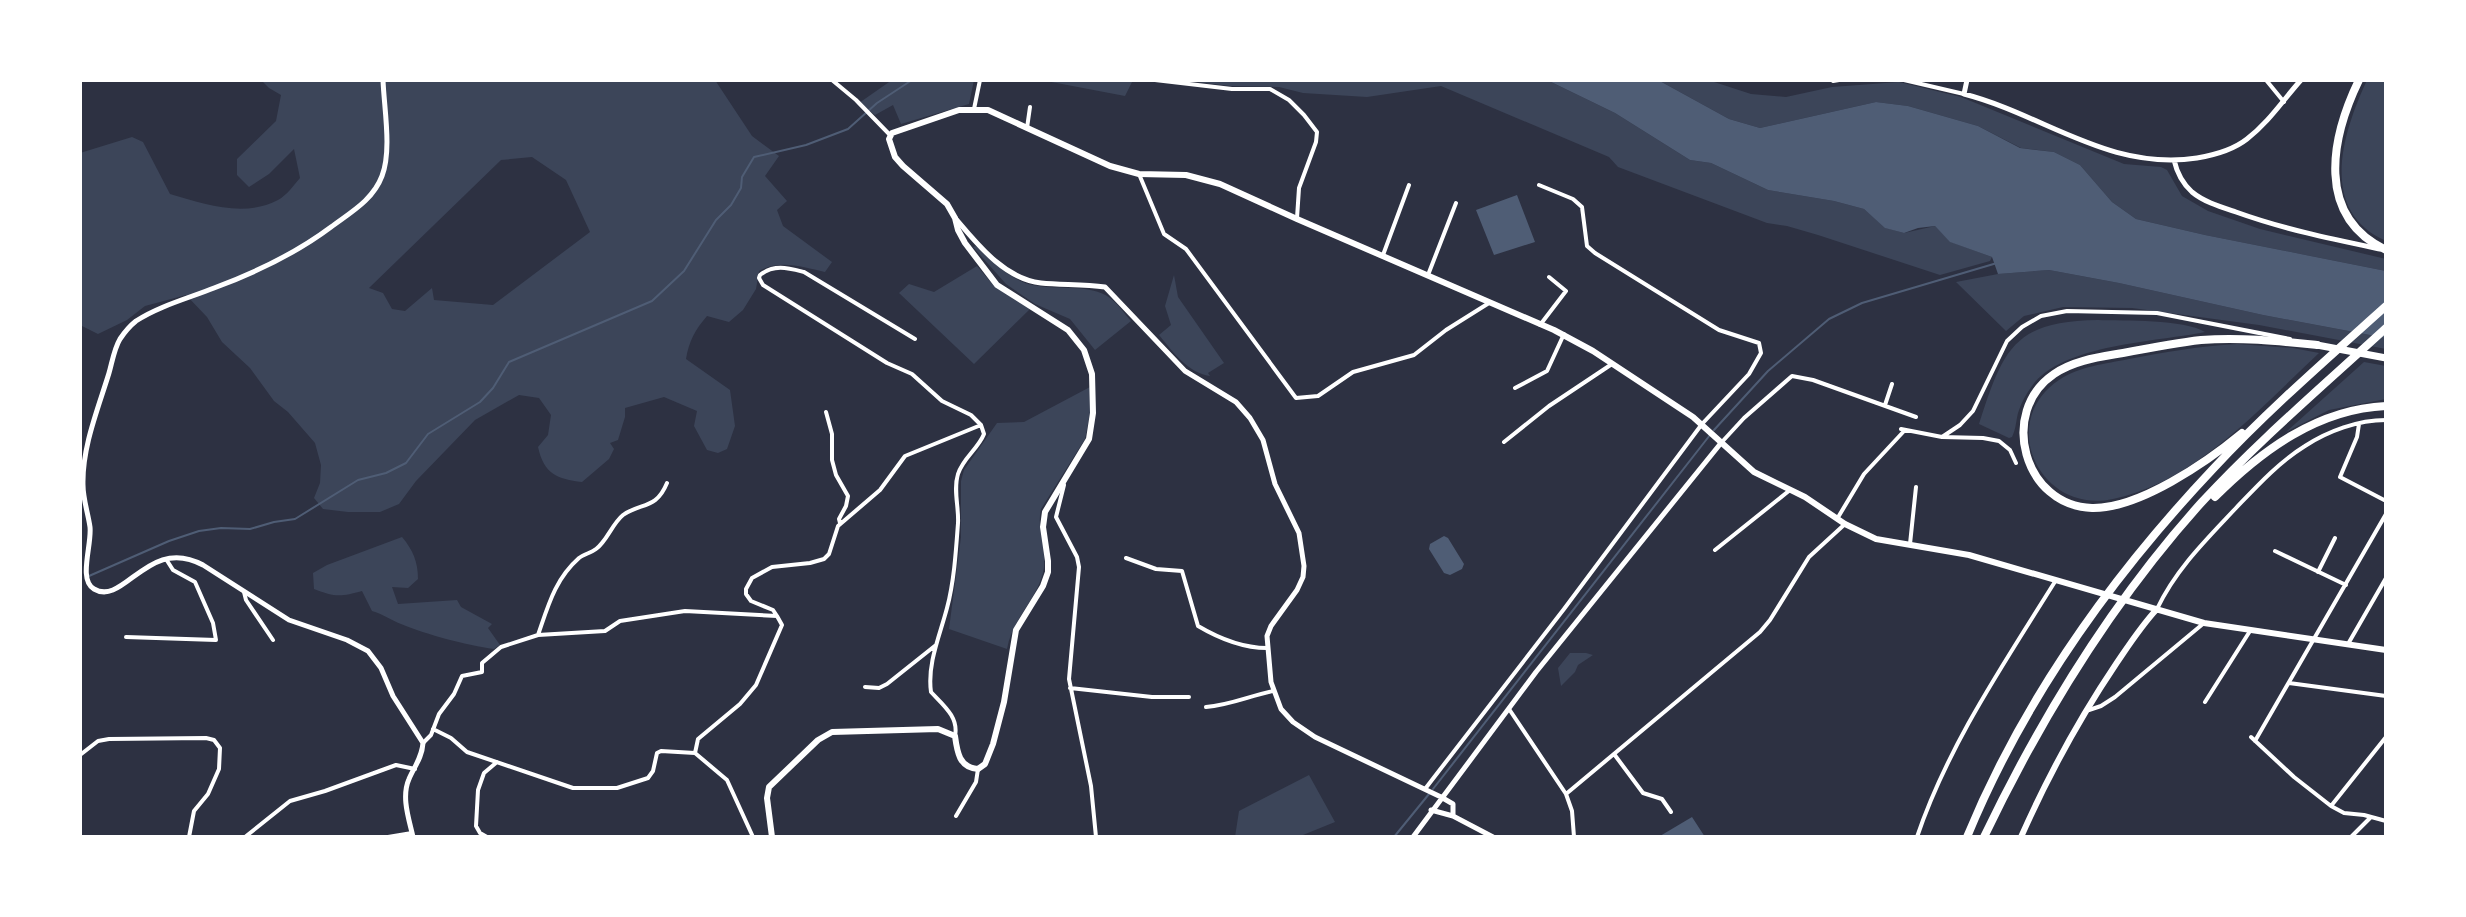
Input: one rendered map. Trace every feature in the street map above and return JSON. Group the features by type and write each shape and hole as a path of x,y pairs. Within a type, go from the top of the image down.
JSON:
{"highway":[{"path":"2359,80 2338,138 2334,173 2337,195 2354,226 2375,245 2386,250"},
{"path":"1967,837 2013,741 2052,675 2122,577 2187,496 2283,400 2386,306"},
{"path":"1984,837 2028,749 2079,663 2111,614 2155,557 2257,446 2386,328"},
{"path":"2283,400 2203,463 2157,488 2107,507 2080,507 2055,496 2032,470 2024,446 2025,417 2040,386 2074,364 2202,340 2238,339 2317,345"},
{"path":"2155,557 2222,490 2268,451 2296,433 2340,413 2386,406"}],"main road":[{"path":"772,837 767,792 826,735 842,730 938,729 955,736 963,763 978,769 985,764 1004,702 1016,630 1045,580 1048,566 1043,519 1089,439 1094,392 1090,364 1084,350 1068,330 997,285 965,243 947,204 895,157 889,143 890,135 943,114 974,109 988,110 1110,166 1139,174 1186,175 1220,184 1564,334 1704,426 1751,470 1876,539 1969,555 2204,623 2386,650"},
{"path":"2317,345 2386,358"},
{"path":"2021,837 2064,747 2085,711 2157,609"}],"street":[{"path":"383,80 386,162 378,185 363,203 303,248 258,271 151,313 133,323 119,340 87,444 83,485 91,543 86,579 95,590 110,591 122,586 144,567 166,559 185,558 198,562 296,623 347,640 368,651 379,664 393,696 423,743"},
{"path":"832,80 890,135"},
{"path":"974,109 980,80"},
{"path":"1155,80 1232,89 1270,89 1289,100 1317,132 1299,188 1297,219"},
{"path":"1904,80 1996,104 2112,152 2160,161 2213,155 2234,148 2261,127 2301,80"},
{"path":"1964,94 1967,80"},
{"path":"2266,80 2284,102"},
{"path":"1027,128 1030,107"},
{"path":"2174,160 2184,184 2199,197 2214,204 2286,228 2386,250"},
{"path":"1139,174 1164,234 1186,249 1296,398 1318,396 1353,372 1414,355 1489,303"},
{"path":"1383,255 1409,185"},
{"path":"1424,790 1704,426 1758,361 1761,345 1719,330 1595,253 1587,246 1584,211 1580,204 1539,185"},
{"path":"1428,276 1456,203"},
{"path":"955,218 976,243 1014,275 1039,283 1105,287 1185,371 1227,395 1250,418 1263,440 1275,484 1299,533 1303,560 1301,582 1267,636 1273,691 1286,716 1303,730 1441,797 1453,804 1453,816"},
{"path":"915,339 804,272 777,267 760,275 763,285 887,363 912,374 942,401 971,415 981,425 984,434 980,444 958,473 955,486 958,520 948,605 930,674 931,692 952,714 957,728 955,736"},
{"path":"1540,325 1566,291 1549,277"},
{"path":"1942,437 1973,411 2007,341 2041,316 2067,311 2157,313 2317,345"},
{"path":"1515,388 1547,371 1564,334"},
{"path":"1504,442 1559,399 1612,364"},
{"path":"1413,837 1509,709 1719,442 1792,376 1813,380 1916,417"},
{"path":"1885,405 1892,384"},
{"path":"826,412 832,434 832,460 836,475 848,496 839,519 841,523"},
{"path":"2157,609 2188,559 2272,472 2311,442 2359,424 2386,420"},
{"path":"2359,424 2357,437 2340,477 2386,501"},
{"path":"695,753 698,739 740,704 756,685 782,625 773,610 751,601 746,594 752,578 772,567 815,563 824,559 829,554 836,529 880,490 905,456 981,425"},
{"path":"1837,519 1864,474 1903,429 1942,437 1999,441 2010,450 2016,463"},
{"path":"1064,482 1056,517 1072,546 1079,567 1069,679 1091,786 1096,837"},
{"path":"538,635 553,589 580,557 597,549 625,513 647,506 663,493 667,483"},
{"path":"1910,546 1916,487"},
{"path":"1715,550 1790,490"},
{"path":"2386,514 2253,739 2331,806 2347,813 2386,821"},
{"path":"1566,794 1760,632 1806,561 1845,524"},
{"path":"2318,572 2335,538"},
{"path":"2275,551 2346,585"},
{"path":"1126,558 1156,569 1182,571 1198,626 1237,644 1268,648"},
{"path":"126,637 216,640 213,623 195,582 173,570 166,559"},
{"path":"2348,644 2386,578"},
{"path":"1917,837 1959,741 2056,580"},
{"path":"2378,591 2386,593"},
{"path":"244,592 246,600 273,640"},
{"path":"388,837 413,835 406,793 423,743 429,739 440,712 454,694 462,676 482,672 482,663 501,647 538,635 605,631 620,621 685,611 777,616"},
{"path":"2085,711 2115,697 2204,623"},
{"path":"2205,702 2250,631"},
{"path":"865,687 879,688 887,684 937,645"},
{"path":"2288,683 2386,696"},
{"path":"1070,688 1152,697 1189,697"},
{"path":"1206,707 1232,705 1238,699 1273,691"},
{"path":"1509,709 1566,794 1572,811 1574,837"},
{"path":"433,729 451,738 467,752 573,788 611,788 648,778 657,753 661,751 695,753 727,780 753,837"},
{"path":"2331,806 2386,737"},
{"path":"80,755 98,741 109,739 214,740 220,748 219,769 208,794 194,811 189,837"},
{"path":"1614,754 1643,793 1662,799 1671,812"},
{"path":"487,837 476,826 478,790 484,773 497,762"},
{"path":"245,837 290,801 396,765 415,769"},
{"path":"956,816 976,782 978,769"},
{"path":"1431,810 1453,816 1493,837"},
{"path":"2351,837 2371,817"}],"shaded area":[{"path":"261,80 715,80 752,136 779,156 765,176 787,201 777,210 783,226 832,262 825,272 783,265 759,271 756,289 743,310 729,322 707,316 696,331 686,359 730,390 735,426 727,449 718,453 707,450 694,426 697,411 664,397 625,408 618,440 610,443 614,449 609,459 582,482 565,479 548,469 538,447 548,435 551,415 539,398 519,395 475,420 416,481 399,504 380,512 323,509 314,498 320,483 321,465 315,443 274,401 250,368 222,342 207,317 186,295 145,306 127,320 98,334 80,325 80,153 132,137 143,142 170,194 224,208 265,205 281,198 300,178 294,149 269,174 249,187 237,175 237,159 276,121 281,95","holes":["532,157 566,180 590,232 493,305 434,300 432,288 405,311 392,309 383,293 369,288 501,160"]},
{"path":"892,80 974,80 969,104 901,124 893,105 875,115 859,103"},
{"path":"1041,80 1120,80 1132,82 1125,96"},
{"path":"1179,80 1547,80 1615,113 1690,160 1711,163 1768,190 1864,209 1886,228 1904,233 1935,226 1951,242 1992,257 1990,261 1940,275 1818,235 1767,223 1618,167 1609,157 1441,86 1367,97"},
{"path":"1547,80 1658,80 1729,119 1760,128 1876,102 1908,106 1978,126 2020,148 2054,152 2080,165 2112,202 2136,219 2386,271 2386,338 2049,270 1998,274 1992,257 1950,242 1935,226 1904,233 1885,228 1864,209 1768,190 1711,163 1690,160 1615,113"},
{"path":"1658,80 1708,80 1751,94 1786,97 1832,87 1899,82 1961,97 2124,164 2161,167 2167,170 2182,196 2208,211 2260,229 2386,259 2386,271 2136,219 2112,202 2080,165 2054,152 2021,148 1978,126 1908,106 1876,102 1760,128 1729,119"},
{"path":"2367,80 2386,80 2386,241 2364,228 2351,210 2343,191 2344,146"},
{"path":"1517,195 1535,242 1494,255 1476,210"},
{"path":"976,246 1005,272 1025,283 1102,293 1116,303 1131,321 1095,350 1070,319 1035,304 1006,284 973,247"},
{"path":"977,266 994,286 1030,309 974,364 899,293 909,284 934,292"},
{"path":"2049,270 2386,338 2386,349 2259,325 2132,308 2063,307 2024,316 2006,331 1956,282 1998,274"},
{"path":"1174,275 1178,297 1224,363 1208,373 1210,376 1188,366 1159,335 1171,325 1165,306"},
{"path":"2098,320 2169,323 2205,332 2112,347 2065,361 2046,372 2030,389 2019,409 2012,437 1979,424 1996,376 2016,344 2047,326"},
{"path":"2237,344 2319,353 2225,440 2199,460 2143,490 2113,499 2087,500 2065,493 2047,479 2035,461 2029,440 2031,419 2040,398 2067,375 2142,356"},
{"path":"2364,362 2386,366 2386,399 2329,410 2286,432"},
{"path":"1090,387 1090,413 1085,439 1041,509 1044,557 1040,583 1014,629 1007,649 949,629 961,537 961,481 964,470 997,423 1024,422"},
{"path":"1444,536 1464,564 1462,569 1450,575 1444,573 1429,549 1430,544"},
{"path":"402,537 414,556 418,579 408,588 392,587 398,604 457,600 461,607 492,624 488,628 500,645 494,649 483,647 411,628 372,611 362,591 338,595 314,589 313,573"},
{"path":"1570,653 1593,655 1578,665 1561,686 1558,668"},
{"path":"1309,775 1335,822 1298,837 1235,837 1239,811"},
{"path":"1692,817 1705,837 1660,836"}],"waterway":[{"path":"89,576 199,531 250,529 295,519 358,480 386,473 406,463 428,434 480,402 509,362 652,301 684,271 716,220 731,205 754,157 806,145 848,129 877,103 912,80"},
{"path":"1714,430 1768,371 1829,319 1862,303 1997,263"},
{"path":"1433,789 1710,435"},
{"path":"1394,837 1429,794"}]}
